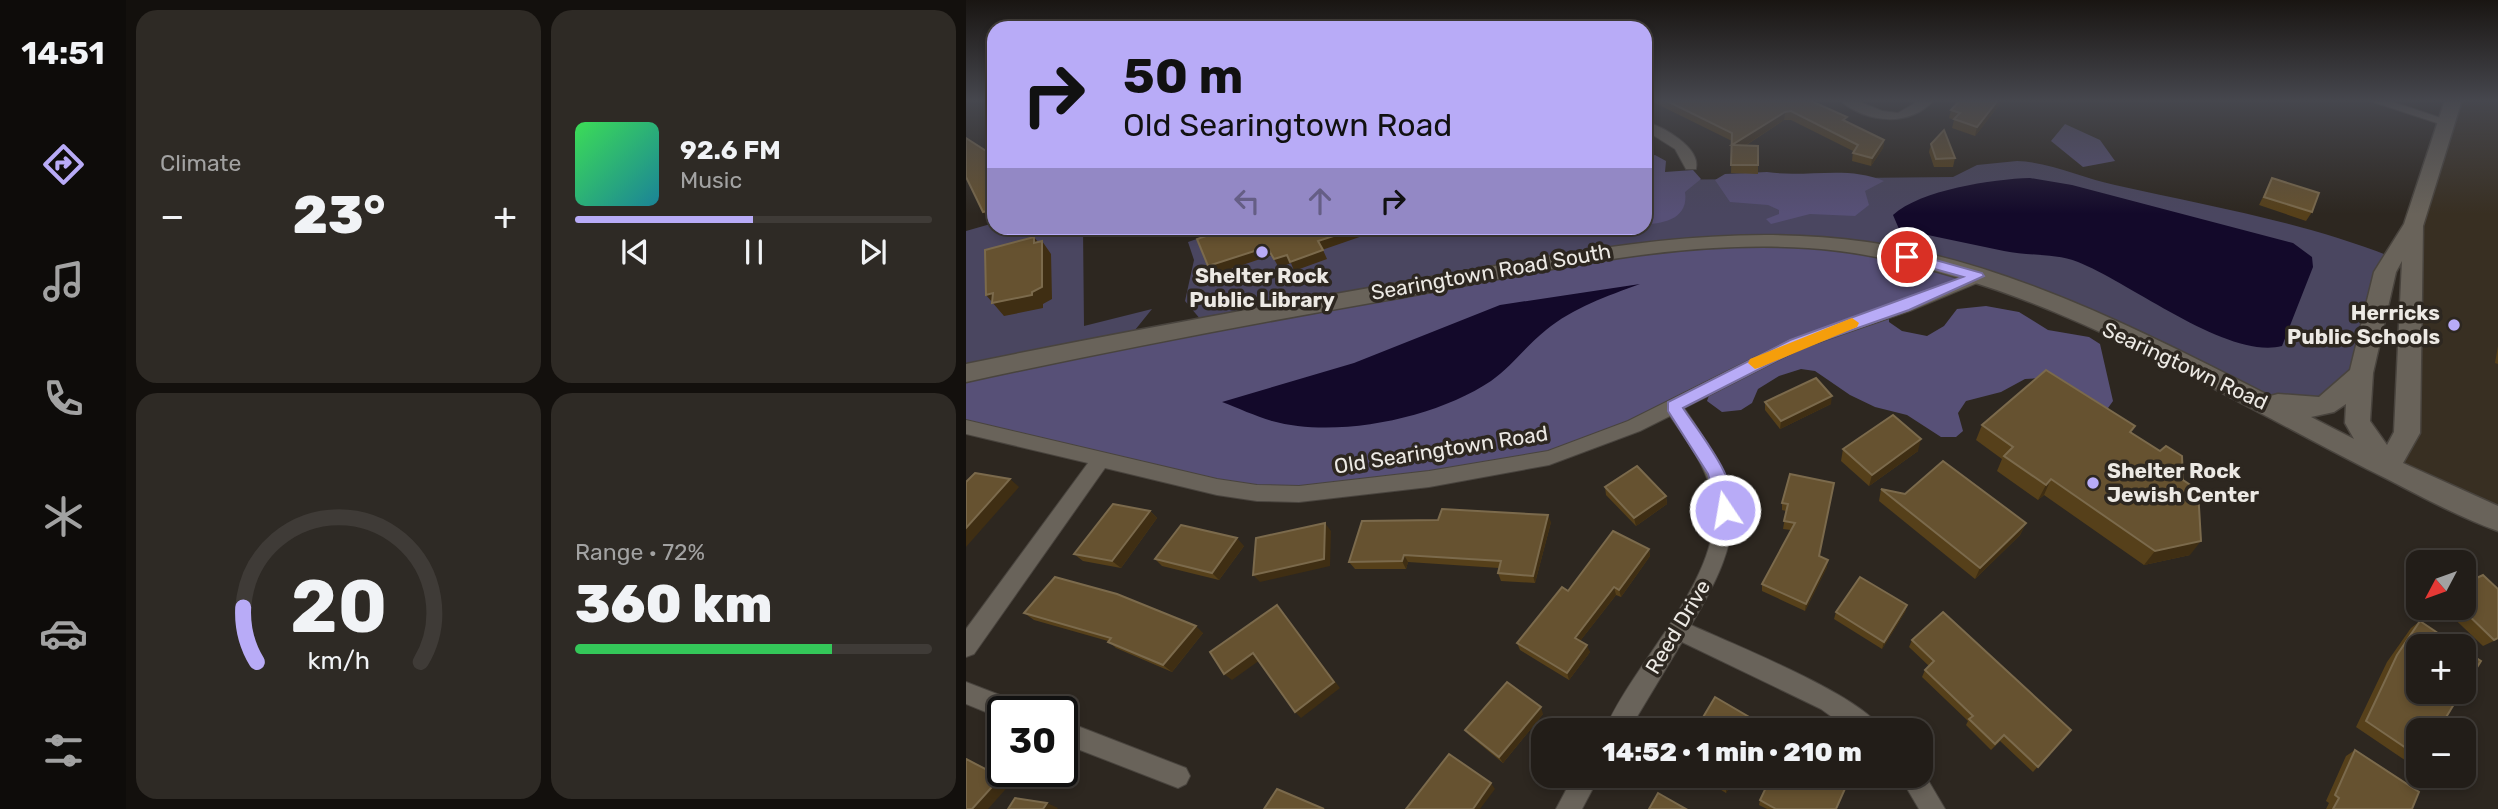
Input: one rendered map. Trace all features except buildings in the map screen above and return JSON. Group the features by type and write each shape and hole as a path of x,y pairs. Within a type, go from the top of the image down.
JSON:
{"main road":[{"path":"2414,225 2407,433 2388,466 2357,423 2361,373 2385,272 2414,225 2441,138"},
{"name":"Searingtown Road South","path":"966,373 1372,293 1677,242 1757,239 1829,244 1907,257 1977,276"},
{"name":"Searingtown Road","path":"1977,276 2102,326 2498,519"},
{"path":"2249,396 2315,409 2334,403 2361,373"}],"street":[{"path":"1666,138 1678,145 1689,157 1691,166"},
{"name":"Old Searingtown Road","path":"966,427 1217,487 1257,494 1299,494 1429,479 1549,458 1606,439 1796,344 1904,307 1977,276"},
{"name":"Reed Drive","path":"1623,718 1715,564 1722,538 1725,510 1723,491 1716,471 1673,406"},
{"path":"966,647 1102,458"},
{"path":"1676,629 1829,701 1853,718"},
{"path":"966,693 987,701"},
{"path":"1078,737 1178,776"},
{"path":"1568,809 1580,788"},
{"path":"1919,788 1933,809"}],"shaded area":[{"path":"2054,138 2095,138 2100,140 2115,161 2083,167 2051,141"},
{"name":"Herricks Public Schools","path":"2442,138 2498,138 2498,519 2388,466 2407,433 2414,224"},
{"path":"1652,156 1666,161 1665,172 1693,170 1701,179 1685,192 1680,213 1661,223 1652,224"},
{"path":"2017,161 2042,164 2115,185 2326,234 2394,258 2361,373 2334,403 2293,406 1977,277 1201,320 1185,301 1194,260 1188,242 1208,235 1652,235 1652,180 1953,177 1977,165"},
{"path":"1725,174 1856,174 1884,181 1865,191 1869,205 1855,216 1810,214 1771,224 1766,219 1779,214 1779,210 1768,205 1730,202 1715,180"},
{"path":"2030,178 2072,185 2293,243 2312,257 2313,267 2282,346 2260,347 2235,342 2208,331 2078,262 2060,257 2013,253 1899,229 1893,215 1905,206 1938,193 1978,184"},
{"path":"987,225 987,235 1083,235 1084,326 1152,309 1131,335 966,373 966,231"},
{"path":"1801,241 1977,277 1889,311 1889,322 1902,331 1927,336 1944,326 1957,309 1986,306 2019,312 2048,330 2089,337 2100,344 2113,401 2108,408 2097,410 2040,378 2025,379 2001,392 1966,401 1958,413 1963,431 1956,437 1941,437 1907,415 1875,407 1850,395 1815,371 1801,369 1779,376 1758,389 1752,403 1741,410 1722,412 1707,401 1712,387 1549,458 1257,493 966,427 966,373 1609,251"},
{"path":"1640,284 1567,315 1539,336 1491,381 1468,394 1415,415 1385,422 1326,428 1272,421 1222,402 1354,363 1500,305"}],"slow traffic":[{"path":"1755,363 1852,323"}],"place":[{"name":"Shelter Rock Public Library","path":"1262,252"},
{"name":"Herricks Public Schools","path":"2454,325"},
{"name":"Shelter Rock Jewish Center","path":"2093,483"}],"route":[{"path":"1725,510 1723,491 1716,471 1673,406 1796,344 1904,307 1977,276 1907,257"}]}
